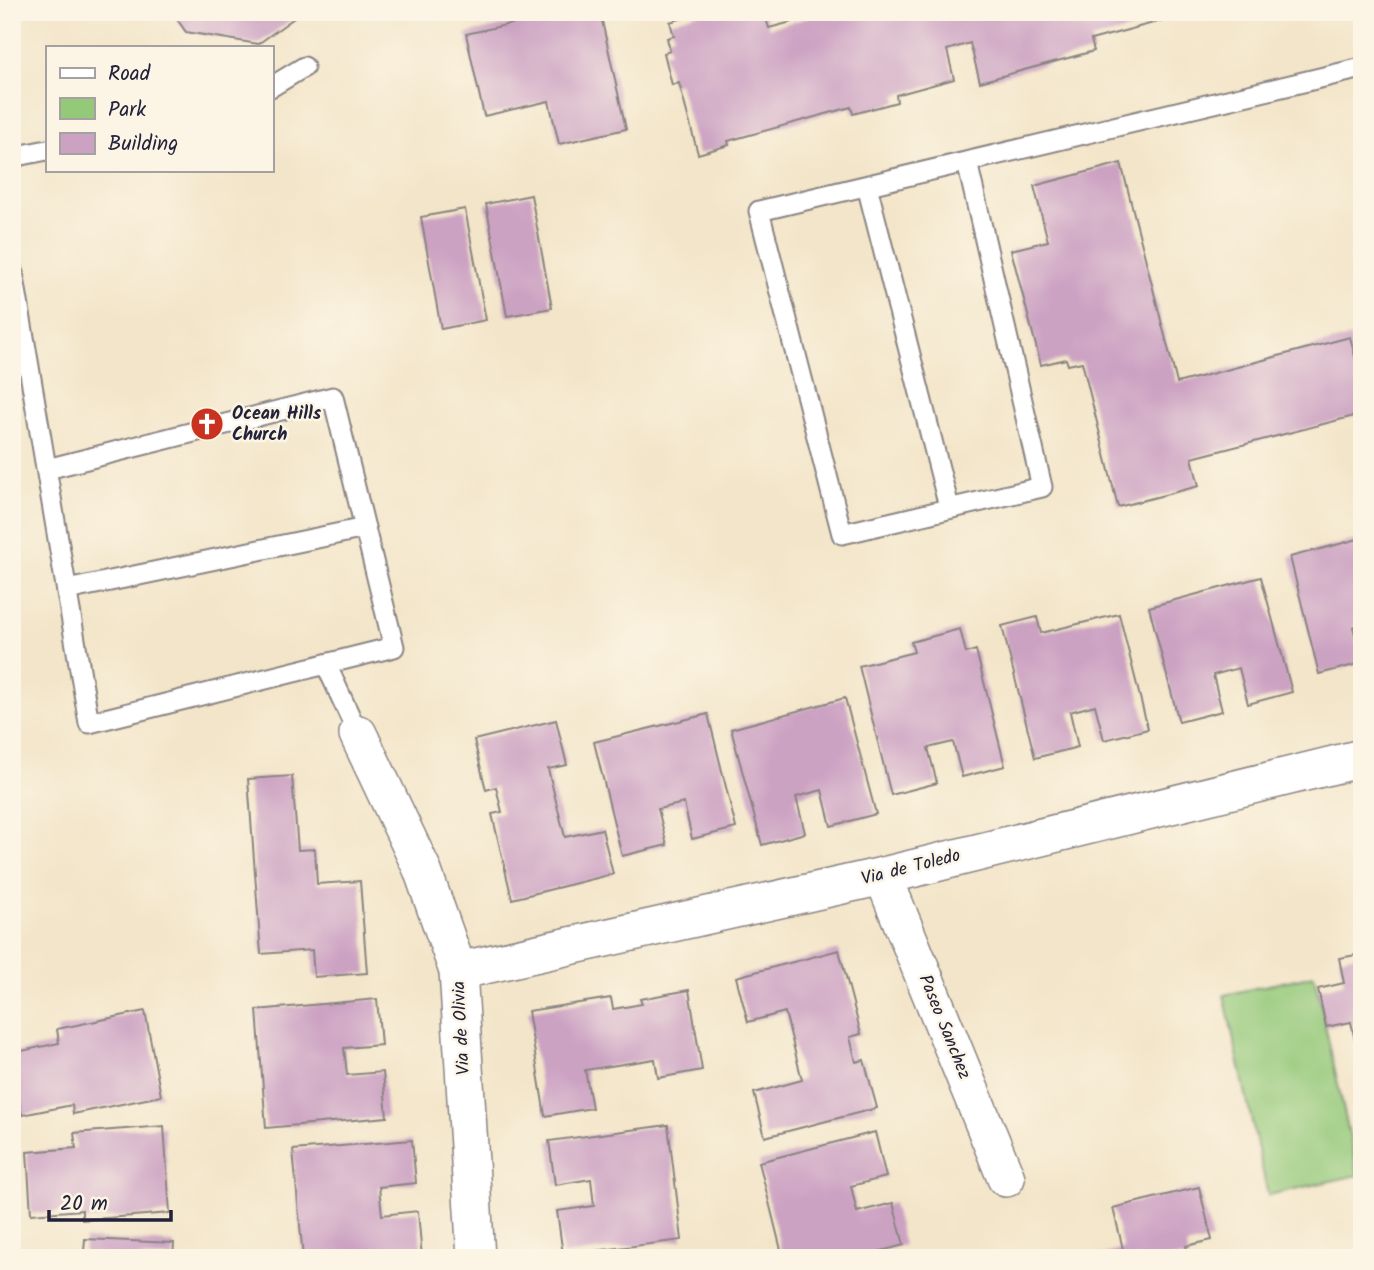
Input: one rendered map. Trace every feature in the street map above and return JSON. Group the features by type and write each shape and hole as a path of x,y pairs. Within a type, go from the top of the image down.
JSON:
{"street":[{"name":"Via de Olivia","path":"358,734 422,869 458,971 476,1258"},
{"name":"Via de Toledo","path":"458,971 883,876 1362,758"},
{"name":"Paseo Sanchez","path":"883,876 1006,1178"}],"lane":[{"path":"273,86 304,67"},
{"path":"967,162 1042,487 842,534 759,211 1362,68"},
{"path":"12,157 46,150"},
{"path":"867,186 949,507"},
{"path":"12,266 89,723 394,647 332,397 47,469"},
{"path":"66,590 365,528"},
{"path":"326,664 358,734"}],"green space":[{"path":"1314,975 1358,1175 1268,1195 1224,995"}],"building":[{"path":"172,12 290,12 294,18 258,44 186,32"},
{"path":"564,12 600,12 626,129 559,144 549,101 484,116 466,34"},
{"path":"702,12 764,12 769,28 829,12 1190,13 1091,40 1094,51 980,82 970,43 947,50 954,79 896,95 897,102 853,114 851,107 728,141 729,145 698,154 679,83 672,85 664,53 670,51 667,38 674,36 670,22"},
{"path":"1121,163 1177,383 1350,337 1362,383 1362,414 1192,458 1199,486 1118,507 1082,362 1068,365 1066,359 1041,365 1011,250 1048,241 1034,186"},
{"path":"531,195 552,308 507,316 486,204"},
{"path":"465,209 486,320 441,329 421,217"},
{"path":"1362,538 1362,624 1353,627 1362,663 1319,674 1290,557"},
{"path":"1261,577 1292,692 1248,704 1239,668 1213,675 1222,711 1179,722 1149,607"},
{"path":"1119,614 1148,729 1104,740 1095,705 1070,712 1078,747 1035,758 1002,626 1037,617 1041,633"},
{"path":"960,629 966,653 976,650 1005,766 962,777 953,742 928,748 937,783 891,795 859,666 914,652 911,642"},
{"path":"845,698 876,814 831,826 822,790 796,797 805,833 762,845 731,729"},
{"path":"708,714 736,828 692,839 684,803 658,809 667,845 622,856 594,742"},
{"path":"556,720 567,765 548,769 565,837 602,829 613,874 512,899 492,814 502,812 496,787 486,790 474,740"},
{"path":"292,776 298,850 315,849 317,884 360,881 367,973 314,977 312,950 261,954 248,779"},
{"path":"839,950 861,1034 850,1037 856,1062 864,1060 877,1108 765,1137 754,1093 802,1080 785,1012 748,1022 736,977"},
{"path":"1362,954 1362,1044 1356,1045 1351,1022 1326,1027 1318,989 1344,983 1339,958"},
{"path":"689,990 702,1070 658,1078 655,1059 585,1070 592,1108 545,1116 528,1011 611,998 613,1009 642,1004 640,999"},
{"path":"377,999 381,1045 344,1048 347,1075 383,1072 387,1117 266,1128 257,1010"},
{"path":"145,1011 161,1096 73,1114 72,1105 22,1115 12,1053 59,1043 57,1029"},
{"path":"668,1125 682,1240 563,1255 557,1211 594,1206 591,1179 555,1185 549,1141"},
{"path":"164,1126 170,1213 82,1220 82,1210 31,1214 27,1152 76,1148 74,1133"},
{"path":"875,1132 886,1177 851,1186 857,1212 893,1203 904,1245 854,1258 783,1258 759,1162"},
{"path":"412,1140 416,1183 379,1187 382,1215 418,1211 422,1258 303,1258 293,1150"},
{"path":"1199,1187 1212,1240 1186,1246 1189,1258 1091,1258 1123,1249 1113,1208"},
{"path":"85,1239 174,1243 173,1258 34,1258 34,1250 84,1252"}],"place":[{"name":"Ocean Hills Church","path":"207,424"}]}
